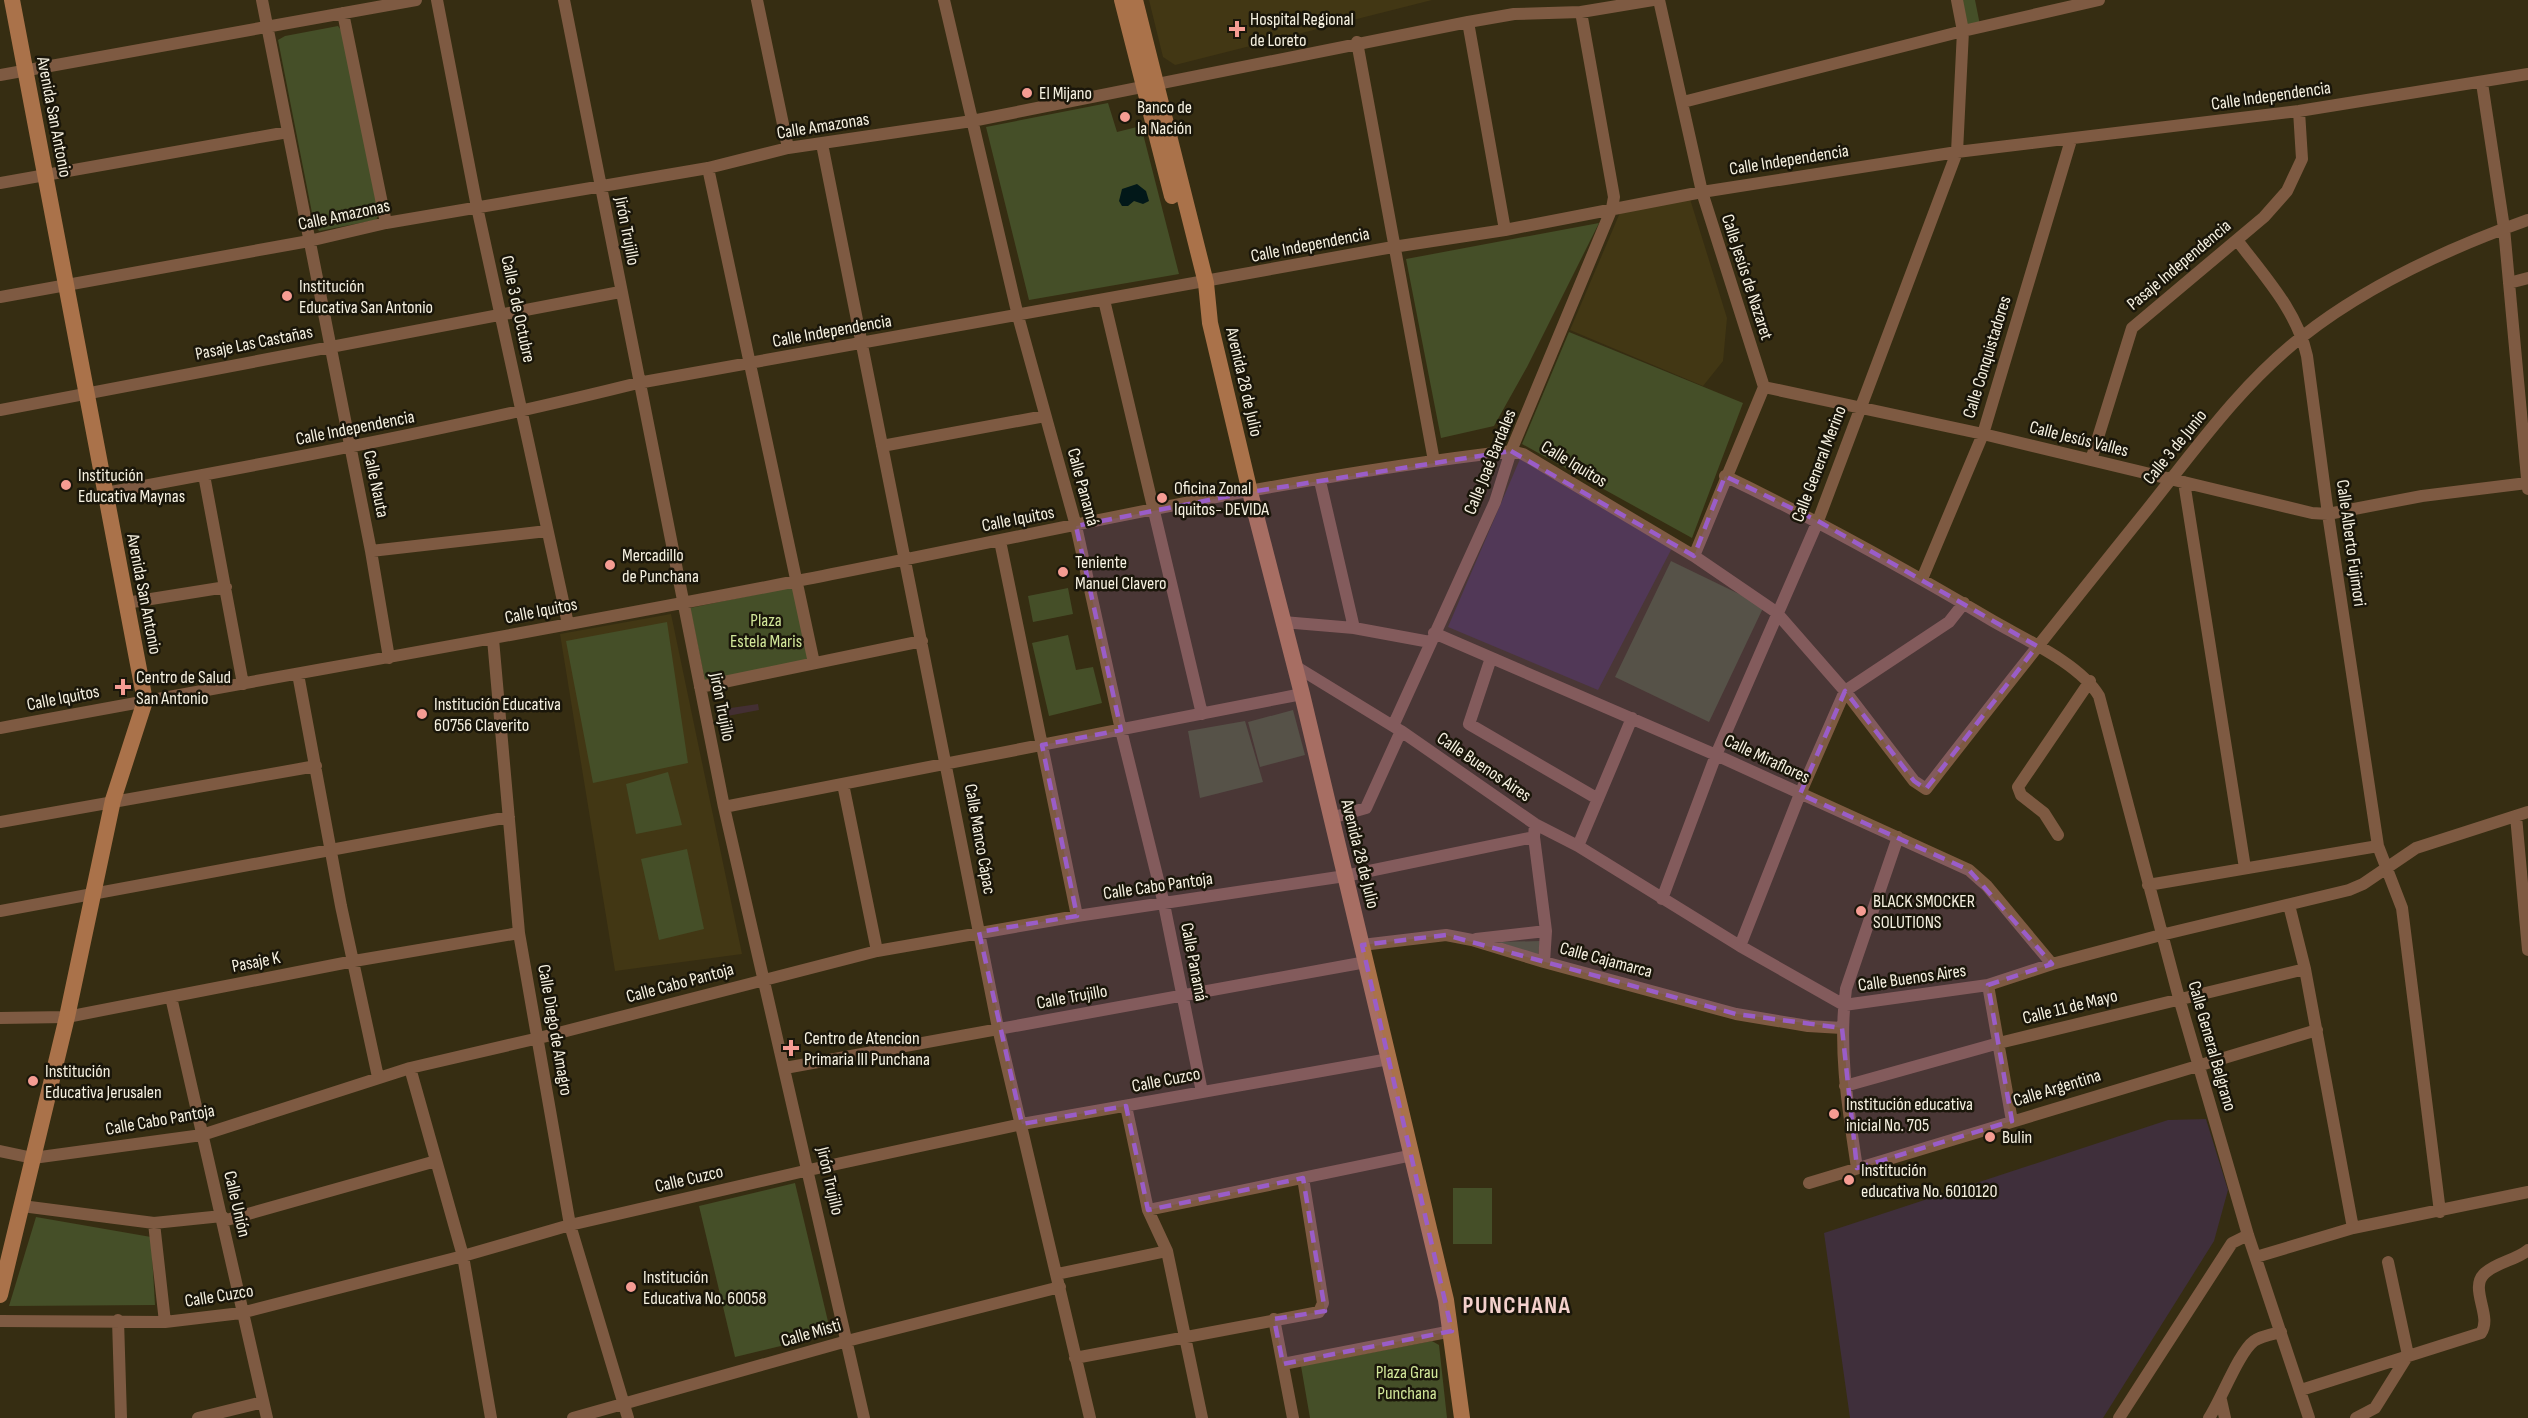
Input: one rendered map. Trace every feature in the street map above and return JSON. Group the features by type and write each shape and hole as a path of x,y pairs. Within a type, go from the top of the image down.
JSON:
{"main road":[{"name":"Avenida San Antonio","path":"1,1289 67,1017 113,800 145,700 86,394 68,285 12,0"},
{"name":"Avenida 28 de Julio","path":"1122,0 1150,85 1177,192 1302,694 1413,1155 1452,1331 1457,1396 1462,1418"},
{"name":"Avenida 28 de Julio","path":"1135,0 1150,85"},
{"name":"Avenida 28 de Julio","path":"1453,1418 1457,1396"}],"street":[{"name":"Calle Nauta","path":"262,0 371,551 389,658"},
{"path":"0,75 268,29 416,0"},
{"name":"Calle 3 de Octubre","path":"437,0 477,207 568,624"},
{"name":"Jirón Trujillo","path":"564,0 638,383 724,807 864,1418"},
{"path":"757,0 788,148"},
{"name":"Calle Panamá","path":"944,0 1018,316 1076,526 1121,730 1164,904 1202,1092"},
{"path":"1513,0 1514,14"},
{"name":"Calle Amazonas","path":"0,297 309,241 386,223 708,168 788,148 972,120 1468,22 1514,14 1581,12 1653,0"},
{"name":"Calle Jesús de Nazaret","path":"1659,0 1701,192 1764,387"},
{"name":"Calle General Merino","path":"1662,898 1716,755 1776,612 1818,521 1957,152 1963,31 1957,0"},
{"path":"1683,102 1963,31 2099,0"},
{"path":"1581,12 1614,197 1612,208"},
{"path":"343,13 386,223"},
{"path":"1468,22 1505,230"},
{"path":"1358,42 1393,247 1434,460"},
{"name":"Calle Independencia","path":"105,493 350,448 521,412 638,383 1200,284 1393,247 1505,230 1701,192 1957,152 2299,111 2528,74"},
{"path":"2482,83 2504,228 2527,480"},
{"name":"Pasaje Independencia","path":"2091,460 2132,328 2264,217 2295,178 2302,159 2299,111"},
{"path":"0,183 288,132"},
{"name":"Calle Conquistadores","path":"1922,579 1983,434 2071,140"},
{"name":"Calle Manco Cápac","path":"822,144 948,764 998,1028 1090,1418"},
{"path":"708,168 814,663"},
{"name":"Calle Joaé Bardales","path":"1331,818 1366,808 1432,637 1496,502 1511,452 1612,208"},
{"name":"Calle 3 de Junio","path":"1926,789 2037,646 2253,380 2302,336 2370,290 2436,257 2528,220"},
{"name":"Calle Alberto Fujimori","path":"2237,240 2291,311 2302,336 2378,846 2402,909 2440,1212"},
{"path":"2509,283 2528,278"},
{"name":"Pasaje Las Castañas","path":"0,410 620,292"},
{"path":"1104,300 1202,714"},
{"path":"1694,556 1725,476 1764,387"},
{"name":"Calle Jesús Valles","path":"1764,387 1860,406 2170,480 2328,514 2422,496 2527,480"},
{"path":"882,446 1045,416"},
{"name":"Calle Iquitos","path":"0,728 493,639 1250,492 1434,460 1511,452 1523,454 1694,556 1776,612 1845,691 1914,781 1926,789"},
{"path":"204,475 243,684"},
{"path":"1725,476 1818,521 1922,579 2037,646 2090,681 2019,787 2018,792 2044,813 2058,835"},
{"path":"1320,481 1354,628"},
{"path":"2184,482 2245,868"},
{"path":"371,551 547,531"},
{"path":"1000,541 1077,916"},
{"path":"126,603 226,587"},
{"path":"1740,946 1800,794 1845,691 1949,622 1964,603"},
{"name":"Calle Miraflores","path":"1283,622 1432,637 1491,658 1716,755 1969,870 1988,886 2052,964"},
{"name":"Calle Diego de Amagro","path":"493,639 519,933 570,1225 628,1418"},
{"path":"700,687 922,640"},
{"path":"1491,658 1468,724 1598,799"},
{"name":"Calle Buenos Aires","path":"1294,666 1397,729 1535,824 1578,846 1740,946 1844,1005 1988,986 2052,964 2161,935 2349,890 2416,848 2522,814"},
{"path":"297,674 316,766 330,852 378,1077"},
{"name":"Calle General Belgrano","path":"2090,681 2099,696 2161,935 2248,1235 2310,1418"},
{"path":"724,807 1302,694"},
{"path":"1578,846 1632,718"},
{"path":"0,822 113,800 316,766"},
{"path":"843,784 877,951"},
{"path":"2522,814 2528,950"},
{"path":"0,911 509,818"},
{"path":"1535,824 1534,837 1546,931 1544,962"},
{"name":"Calle Cabo Pantoja","path":"0,1151 33,1158 202,1135 410,1068 539,1038 877,951 1077,916 1345,876 1534,837"},
{"path":"1857,1168 1845,1086 1842,1028 1844,1005 1846,989 1898,837"},
{"path":"2148,885 2378,846"},
{"path":"2289,904 2305,969 2353,1228"},
{"path":"1472,940 1546,931"},
{"name":"Pasaje K","path":"0,1018 67,1017 354,961 519,933"},
{"name":"Calle Cajamarca","path":"1364,953 1446,935 1472,940 1544,962 1737,1014 1808,1026 1842,1028"},
{"name":"Calle Trujillo","path":"785,1068 1183,995 1364,953"},
{"name":"Calle 11 de Mayo","path":"1845,1086 1999,1043 2305,969"},
{"path":"1988,986 2012,1121"},
{"name":"Calle Unión","path":"171,997 222,1218 241,1313 267,1418"},
{"name":"Calle Argentina","path":"1809,1183 2317,1030"},
{"name":"Calle Cuzco","path":"0,1321 165,1322 241,1313 463,1256 570,1225 809,1170 1022,1124 1389,1059"},
{"path":"410,1068 463,1256 491,1418"},
{"path":"1126,1106 1148,1210 1167,1251 1202,1418"},
{"path":"1148,1210 1413,1155"},
{"path":"22,1206 154,1223 222,1218 436,1161"},
{"path":"1076,1358 1319,1312 1323,1303 1303,1178"},
{"path":"2256,1257 2353,1228 2440,1212 2528,1192"},
{"path":"154,1223 165,1322"},
{"path":"2119,1418 2232,1243 2248,1235"},
{"path":"2301,1390 2481,1333 2485,1324 2479,1284 2485,1273 2528,1250"},
{"name":"Calle Misti","path":"573,1418 1167,1251"},
{"path":"2356,1418 2375,1408 2408,1355 2388,1262"},
{"path":"1274,1319 1293,1418"},
{"path":"118,1320 121,1418"},
{"path":"1283,1364 1452,1331"},
{"path":"2209,1418 2221,1400 2244,1354 2254,1341 2281,1332"},
{"path":"2221,1400 2225,1418"},
{"path":"198,1418 263,1402"}],"highlighted area":[{"path":"1511,451 1694,556 1725,476 1818,521 2037,646 1926,789 1914,781 1845,691 1800,794 1969,870 2052,964 1988,985 2012,1121 1857,1168 1842,1028 1736,1014 1446,935 1362,945 1452,1331 1283,1364 1274,1319 1325,1311 1303,1178 1148,1210 1126,1106 1022,1124 979,932 1077,916 1042,745 1121,730 1076,526 1250,492"}],"shaded area":[{"name":"Hospital Regional de Loreto","path":"1149,0 1432,0 1175,65 1163,57"},
{"path":"1137,184 1146,191 1149,201 1143,204 1134,201 1128,206 1122,206 1119,201 1122,189"},
{"path":"1690,199 1727,318 1723,361 1703,386 1570,330 1622,208"},
{"path":"1520,459 1527,460 1672,548 1598,690 1448,627"},
{"path":"671,614 742,954 615,971 560,634"},
{"path":"758,704 759,710 717,718 717,710"},
{"path":"2206,1119 2228,1190 2214,1241 2103,1418 1850,1418 1824,1233 2168,1120"}],"green space":[{"path":"1958,0 1975,0 1980,25 1963,28"},
{"path":"338,26 344,34 380,212 376,220 319,231 314,223 278,40 285,36"},
{"path":"1108,103 1117,132 1141,126 1179,274 1029,300 986,127"},
{"path":"1599,223 1527,367 1494,426 1441,438 1406,259"},
{"path":"1569,332 1743,403 1692,538 1522,444"},
{"path":"1671,561 1764,606 1709,722 1615,677"},
{"name":"Plaza Estela Maris","path":"797,586 817,659 705,681 690,608"},
{"path":"1068,588 1073,614 1033,622 1028,596"},
{"path":"667,622 688,763 593,783 566,641"},
{"path":"1068,635 1076,670 1093,667 1102,703 1049,716 1032,643"},
{"path":"1293,710 1305,755 1260,767 1248,722"},
{"path":"1245,721 1263,782 1200,798 1188,731"},
{"path":"668,772 682,825 636,834 626,784"},
{"path":"687,849 704,929 659,940 641,859"},
{"path":"1540,941 1538,955 1498,942"},
{"path":"795,1183 831,1334 735,1357 699,1206"},
{"path":"1453,1188 1492,1188 1492,1244 1453,1244"},
{"path":"36,1217 151,1237 155,1305 9,1306"},
{"name":"Plaza Grau Punchana","path":"1432,1341 1439,1345 1447,1418 1310,1418 1301,1366"}],"place":[{"name":"Hospital Regional de Loreto","path":"1237,29"},
{"name":"El Mijano","path":"1027,93"},
{"name":"Banco de la Nación","path":"1125,117"},
{"name":"Institución Educativa San Antonio","path":"287,296"},
{"name":"Institución Educativa Maynas","path":"66,485"},
{"name":"Oficina Zonal Iquitos- DEVIDA","path":"1162,498"},
{"name":"Mercadillo de Punchana","path":"610,565"},
{"name":"Teniente Manuel Clavero","path":"1063,572"},
{"name":"Centro de Salud San Antonio","path":"123,687"},
{"name":"Institución Educativa 60756 Claverito","path":"422,714"},
{"name":"BLACK SMOCKER SOLUTIONS","path":"1861,911"},
{"name":"Centro de Atencion Primaria III Punchana","path":"791,1048"},
{"name":"Institución Educativa Jerusalen","path":"33,1081"},
{"name":"Institución educativa inicial No. 705","path":"1834,1114"},
{"name":"Bulin","path":"1990,1137"},
{"name":"Institución educativa No. 6010120","path":"1849,1180"},
{"name":"Institución Educativa No. 60058","path":"631,1287"}],"district":[{"name":"PUNCHANA","path":"1517,1305"}]}
